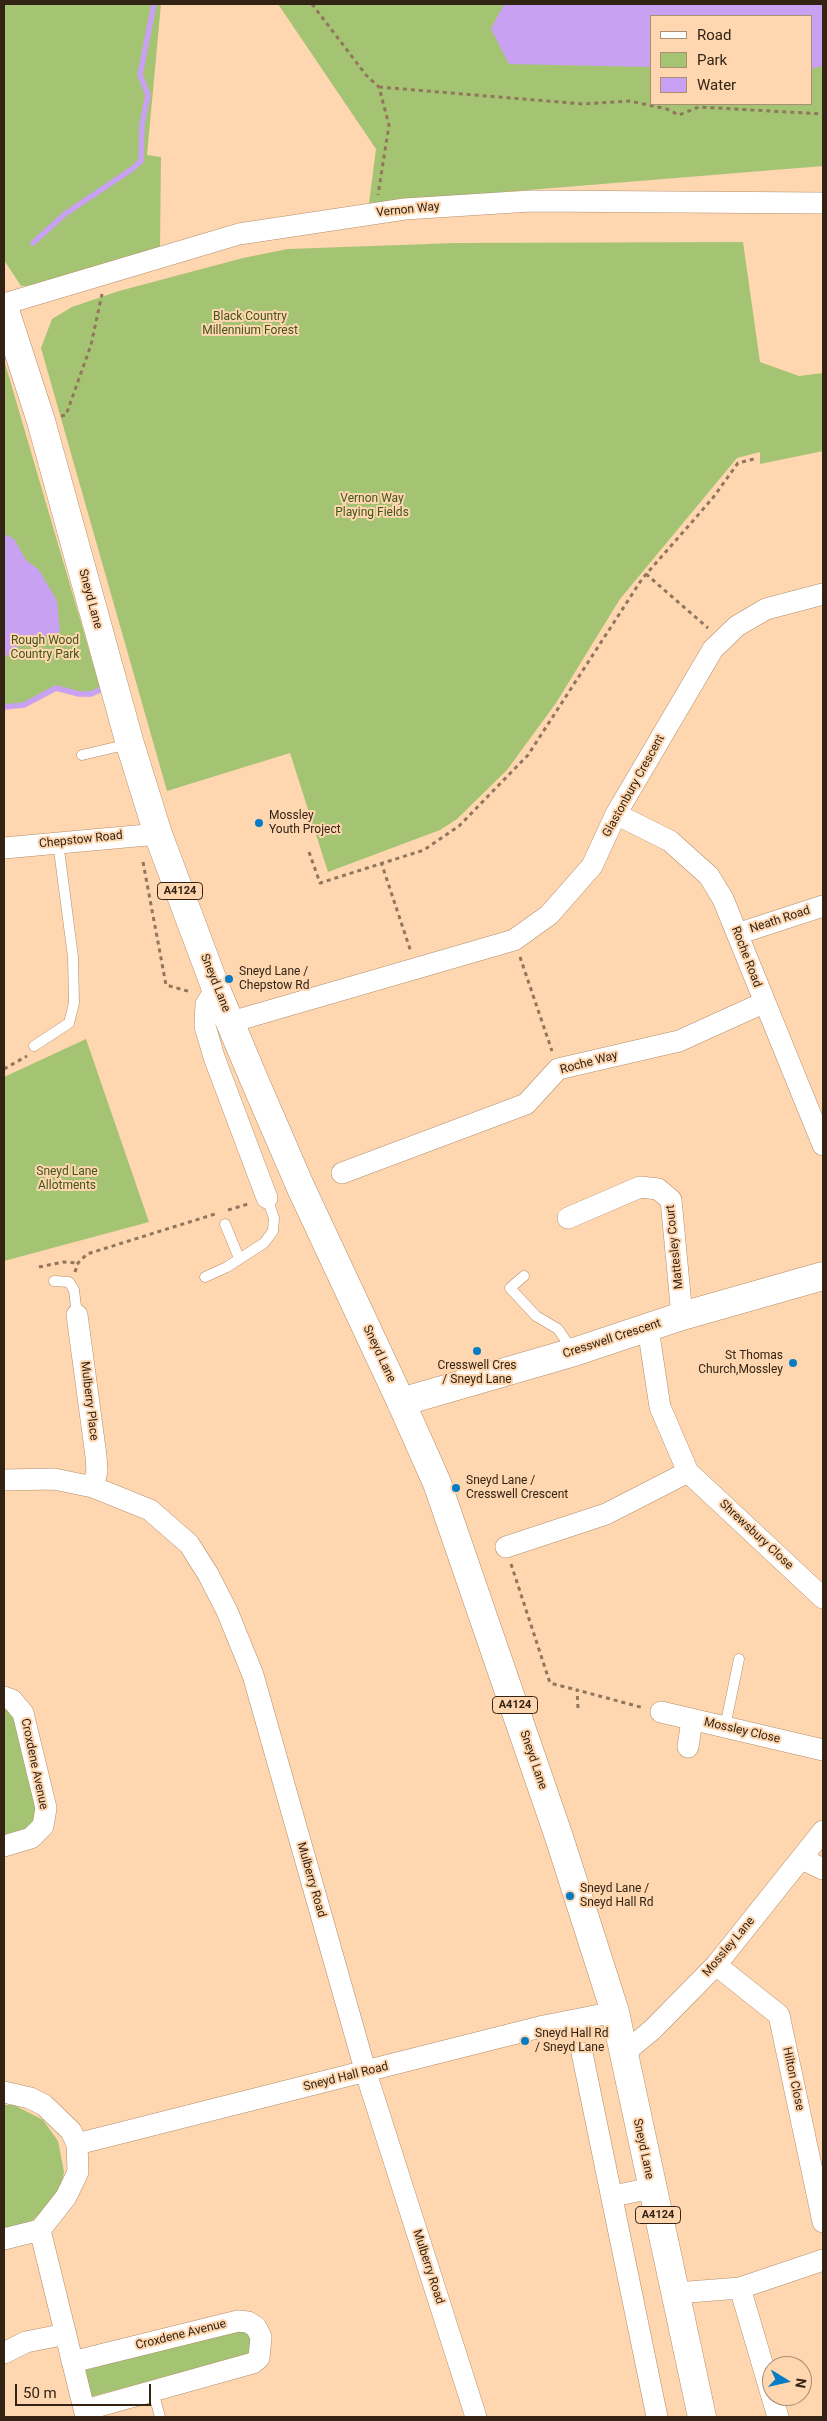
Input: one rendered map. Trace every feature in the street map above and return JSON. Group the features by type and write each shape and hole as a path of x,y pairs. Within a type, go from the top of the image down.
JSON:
{"main road":[{"name":"Sneyd Lane","path":"4,305 17,358 41,421 130,744 148,834 211,997 230,1022 301,1188 401,1402 436,1483 475,1589 559,1837 615,2012 702,2417"},
{"name":"Cresswell Crescent","path":"401,1402 574,1352 682,1316 823,1276"}],"street":[{"name":"Vernon Way","path":"4,305 107,271 238,234 405,208 531,201 823,203"},
{"name":"Glastonbury Crescent","path":"230,1022 514,940 549,914 592,866 616,814 713,649 736,626 766,609 823,594"},
{"name":"Roche Road","path":"616,814 670,841 710,876 723,899 763,1003 823,1145"},
{"name":"Chepstow Road","path":"4,848 148,834"},
{"name":"Neath Road","path":"737,934 823,906"},
{"path":"211,997 205,1026 214,1057 267,1198"},
{"name":"Roche Way","path":"341,1173 526,1104 558,1069 679,1041 763,1003"},
{"name":"Mattesley Court","path":"568,1218 640,1187 658,1189 671,1200 682,1316"},
{"name":"Mulberry Place","path":"77,1315 96,1456 97,1471 94,1487"},
{"name":"Shrewsbury Close","path":"648,1328 660,1408 688,1472 823,1598"},
{"path":"514,1540 606,1514 688,1472"},
{"name":"Mulberry Road","path":"4,1480 54,1479 94,1487 150,1510 188,1544 208,1574 227,1612 253,1675 366,2073 476,2417"},
{"name":"Croxdene Avenue","path":"4,1697 12,1700 23,1713 46,1808 44,1826 30,1838 4,1846"},
{"name":"Mossley Close","path":"661,1712 823,1750"},
{"path":"688,1747 692,1720"},
{"name":"Mossley Lane","path":"624,2053 652,2030 716,1965 823,1831"},
{"path":"802,1858 823,1869"},
{"name":"Hilton Close","path":"716,1965 779,2015 823,2222"},
{"name":"Sneyd Hall Road","path":"77,2144 366,2073 544,2026 615,2012"},
{"path":"582,2053 613,2196 657,2417"},
{"path":"4,2092 30,2098 44,2105 71,2131 77,2144 78,2172 66,2197 40,2230 4,2239"},
{"path":"613,2196 652,2188"},
{"name":"Croxdene Avenue","path":"40,2230 72,2362 86,2414 153,2391 253,2363 259,2358 261,2338 256,2327 248,2322 238,2321 72,2362"},
{"path":"676,2294 740,2288 823,2260"},
{"path":"740,2288 778,2417"},
{"path":"4,2353 26,2342 66,2334"}],"lane":[{"path":"82,755 130,744"},
{"path":"34,1046 68,1023 74,1003 73,957 58,842"},
{"path":"204,1277 264,1243 273,1231 274,1218 267,1198"},
{"path":"225,1224 239,1258"},
{"path":"524,1276 510,1288 536,1316 558,1329 574,1352"},
{"path":"54,1281 68,1282 74,1290 77,1315"},
{"path":"725,1727 739,1659"},
{"path":"153,2391 160,2417"}],"path":[{"path":"312,4 366,75 379,87 388,125 376,213"},
{"path":"379,87 583,104 629,101 667,109 679,116 699,107 823,114"},
{"path":"41,421 66,415 91,345 107,271"},
{"path":"309,852 320,882 424,850 459,826 522,761 577,681 625,603 646,574 712,499 738,463 754,459"},
{"path":"646,574 722,640"},
{"path":"148,834 166,985 211,997"},
{"path":"381,862 417,968"},
{"path":"514,940 558,1069"},
{"path":"4,1069 26,1057 34,1046"},
{"path":"74,1290 74,1275 78,1263 87,1254 267,1198"},
{"path":"39,1267 63,1262 78,1263"},
{"path":"514,1540 550,1683 661,1712"},
{"path":"577,1690 578,1708"}],"green space":[{"path":"4,4 161,4 147,155 161,157 160,247 42,285 21,286 4,260"},
{"path":"278,4 823,4 823,166 369,203 376,149"},
{"name":"Vernon Way Playing Fields","path":"743,242 760,362 799,376 823,373 823,451 760,464 760,452 737,458 620,599 556,703 507,770 457,819 440,830 328,872 290,753 167,791 41,348 52,319 72,307 119,291 243,258 288,249 456,243"},
{"name":"Rough Wood Country Park","path":"4,360 97,677 104,688 91,694 79,694 56,688 24,705 4,707"},
{"name":"Sneyd Lane Allotments","path":"86,1039 149,1222 4,1261 4,1077"},
{"path":"4,1704 14,1716 39,1815 35,1825 4,1838"},
{"path":"4,2105 14,2105 43,2120 58,2141 64,2172 61,2188 50,2205 27,2225 4,2231"},
{"path":"236,2329 250,2331 253,2351 245,2355 90,2397 82,2371"}],"water":[{"path":"504,4 823,4 823,66 812,69 812,15 650,15 650,67 509,64 491,29"},
{"path":"4,534 14,539 26,560 39,570 57,601 60,632 24,642 4,658"}],"waterway":[{"path":"33,243 65,214 141,161 142,124 148,95 140,75 154,4"},
{"path":"4,707 24,705 56,688 79,694 91,694 104,688"}],"place":[{"name":"Mossley Youth Project","path":"259,823"},
{"name":"Sneyd Lane / Chepstow Rd","path":"229,979"},
{"name":"Cresswell Cres / Sneyd Lane","path":"477,1351"},
{"name":"St Thomas Church,Mossley","path":"793,1363"},
{"name":"Sneyd Lane / Cresswell Crescent","path":"456,1488"},
{"name":"Sneyd Lane / Sneyd Hall Rd","path":"570,1896"},
{"name":"Sneyd Hall Rd / Sneyd Lane","path":"525,2041"}],"park label":[{"name":"Black Country Millennium Forest","path":"250,324"}]}
